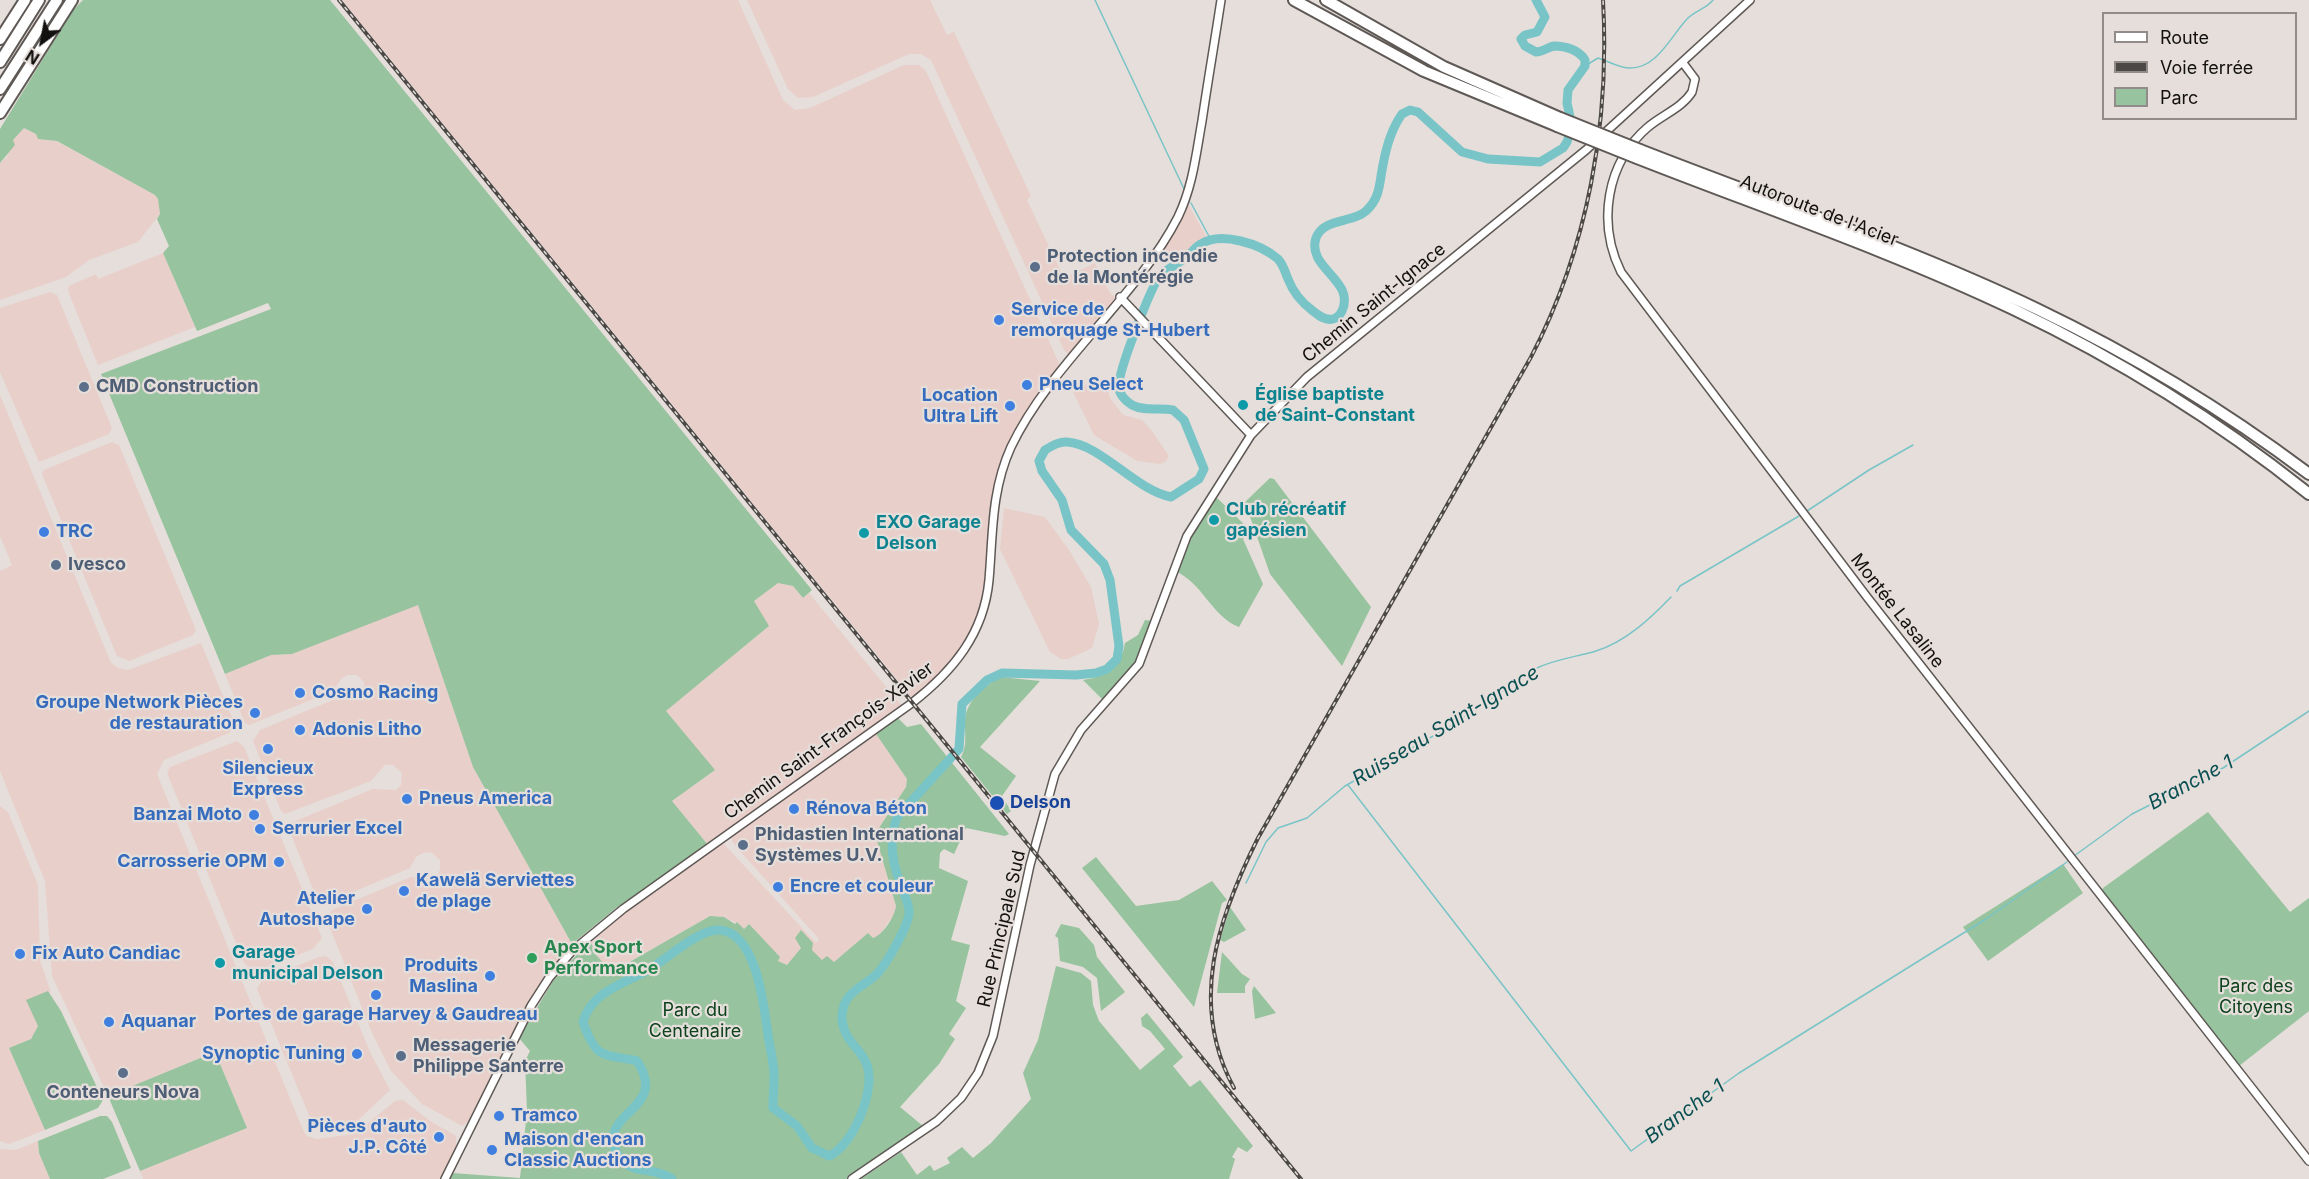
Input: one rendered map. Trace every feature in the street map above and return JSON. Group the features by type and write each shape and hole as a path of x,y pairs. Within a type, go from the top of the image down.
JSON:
{"highway":[{"path":"0,39 25,0"},
{"path":"0,62 39,0"},
{"path":"0,89 57,0"},
{"name":"Autoroute de l'Acier","path":"1294,0 1424,71 1639,154 1935,275 2049,327 2118,364 2183,403 2309,494"},
{"name":"Autoroute de l'Acier","path":"1326,0 1444,67 1558,122"},
{"path":"27,47 69,4"},
{"path":"0,113 69,4"},
{"name":"Autoroute de l'Acier","path":"1639,154 1966,278 2058,319 2187,390 2309,474"}],"street":[{"name":"Chemin Saint-François-Xavier","path":"445,1179 531,1006 549,978 572,951 623,909 937,684 958,660 973,635 984,607 989,580 994,501 1010,449 1032,411 1168,233 1189,190 1221,0"},
{"name":"Chemin Saint-Ignace","path":"1144,655 1187,536 1251,435 1307,376 1586,150 1750,0"},
{"name":"Montée Lasaline","path":"1683,63 1695,79 1692,93 1641,134 1622,159 1612,183 1608,207 1608,230 1621,272 1860,588 2309,1161"},
{"path":"1120,297 1251,435"},
{"name":"Rue Principale Sud","path":"852,1179 943,1117 966,1092 978,1073 993,1036 1030,865 1055,774 1079,732 1131,676 1144,655"}],"shaded area":[{"path":"342,0 738,0 783,100 795,110 810,108 904,65 919,65 926,71 1059,363 1054,377 1037,401 996,481 989,516 983,600 975,625 949,667 913,699"},
{"path":"747,0 930,0 947,35 954,32 1031,196 1027,200 1064,278 1095,263 1110,293 1116,298 1074,353 1068,354 1064,350 931,60 921,54 909,54 813,97 798,98 788,89"},
{"path":"24,128 36,134 38,139 56,141 155,195 158,199 160,214 138,242 89,260 66,277 0,300 0,163 7,157 13,140"},
{"path":"1188,204 1206,236 1185,253 1167,261 1160,254"},
{"path":"163,253 195,327 98,365 68,291 69,286 96,274 98,279"},
{"path":"50,292 57,295 112,428 109,434 39,462 0,372 0,308"},
{"path":"1095,379 1106,380 1110,398 1123,415 1142,420 1152,431 1169,456 1165,462 1160,464 1137,461 1094,435 1073,392"},
{"path":"0,395 111,663 118,668 128,670 201,643 233,720 234,726 229,733 164,760 157,774 303,1130 307,1136 317,1139 355,1134 395,1101 403,1100 430,1121 456,1136 456,1147 441,1179 143,1179 140,1171 247,1128 215,1052 108,1096 52,976 45,881 0,771 0,571 12,565 0,536"},
{"path":"112,442 119,445 196,630 193,635 129,661 117,656 42,474 44,470"},
{"path":"1004,508 1045,517 1069,550 1091,587 1099,624 1092,648 1068,659 1061,659 1050,652 1000,549"},
{"path":"778,583 793,586 803,598 809,593 902,706 708,845 672,801 714,771 666,711 768,627 754,601"},
{"path":"418,604 473,767 572,944 533,995 470,1120 462,1126 422,1104 391,1071 373,1035 326,918 332,910 411,877 427,880 435,878 440,870 440,860 431,852 423,853 416,857 410,868 329,902 322,902 316,897 289,829 293,822 373,789 396,790 401,785 402,773 393,765 385,765 371,781 285,814 281,811 253,741 260,730 333,700 356,700 364,692 364,682 357,675 347,675 341,679 333,691 249,725 245,723 225,674 271,655 292,654"},
{"path":"876,734 907,779 906,787 875,834 896,906 895,913 878,937 873,938 868,933 834,962 822,961 812,950 801,948 787,965 778,961 749,924 744,929 724,917 710,916 611,972 596,955 590,940 618,916 723,843 816,943 819,939 740,851 732,841 732,836"},
{"path":"237,741 244,747 322,938 313,949 254,972 244,963 167,773 170,767"},
{"path":"0,806 8,812 38,885 40,960 51,993 48,991 38,1026 31,1039 9,1048 45,1130 9,1144 0,1141"},
{"path":"326,956 333,962 370,1052 390,1090 354,1124 315,1130 257,989 262,980"},
{"path":"38,1141 39,1153 50,1179 0,1179 0,1149 16,1150"}],"green space":[{"path":"83,0 330,0 812,590 803,598 793,586 778,583 754,601 769,626 666,711 715,770 672,801 708,845 616,908 572,944 473,767 418,605 292,654 271,655 225,674 101,374 271,309 268,303 197,331 163,253 169,246 157,219 160,214 158,199 155,195 57,141 38,139 36,134 24,128 13,140 15,145 0,163 0,129 73,10"},
{"path":"1270,478 1274,479 1371,607 1342,666 1270,574 1245,502"},
{"path":"1214,495 1251,531 1243,539 1263,584 1239,627 1221,615 1185,576 1175,571 1189,537"},
{"path":"1145,620 1153,621 1138,655 1121,681 1103,700 1083,680 1111,670 1120,659 1125,643 1138,635"},
{"path":"1001,677 1040,681 980,747 1016,776 1002,796 1011,811 1007,814 961,757 965,745 966,716 971,702 988,685"},
{"name":"Parc du Centenaire","path":"898,718 907,727 921,724 1009,834 1005,836 966,828 954,854 944,849 940,853 939,868 968,881 951,940 970,945 956,1001 966,1008 949,1034 955,1039 939,1064 900,1107 923,1126 846,1179 449,1179 452,1173 520,1178 527,1111 525,1061 530,1051 519,1038 553,981 590,940 596,955 612,972 710,916 724,917 735,924 737,922 744,929 749,924 780,957 778,961 787,965 801,948 795,938 801,930 813,943 812,950 822,960 827,956 834,962 868,933 873,938 881,933 891,920 896,906 875,834 906,787 907,779 876,734"},
{"name":"Parc des Citoyens","path":"2208,812 2290,912 2309,898 2309,1011 2239,1066 2101,893 2103,888"},
{"path":"1096,857 1136,906 1179,900 1212,881 1227,900 1222,903 1194,1007 1082,868"},
{"path":"2063,864 2083,893 1988,961 1963,927"},
{"path":"1230,907 1246,930 1224,942 1220,940"},
{"path":"1061,924 1079,928 1094,945 1097,957 1125,992 1101,1011 1097,978 1083,967 1060,961 1058,938 1055,936"},
{"path":"1222,952 1242,974 1250,979 1245,986 1245,993 1217,993"},
{"path":"1056,966 1081,973 1091,981 1093,1005 1099,1021 1140,1070 1165,1049 1150,1031 1142,1026 1141,1018 1147,1013 1183,1057 1173,1066 1190,1087 1200,1080 1253,1146 1247,1152 1238,1147 1232,1157 1235,1159 1229,1179 861,1179 901,1152 917,1175 930,1165 934,1171 950,1163 947,1158 962,1147 973,1158 991,1143 1031,1099 1023,1073 1038,1040"},
{"path":"1254,986 1276,1013 1255,1019 1252,991"},
{"path":"48,991 61,1011 103,1100 98,1108 45,1130 9,1048 31,1039 38,1026 26,1000"},
{"path":"215,1052 247,1128 140,1171 108,1096"},
{"path":"100,1116 107,1116 112,1122 131,1168 103,1179 50,1179 39,1153 38,1141"}],"waterway":[{"path":"1095,0 1185,191"},
{"path":"672,1179 656,1172 633,1168 620,1158 615,1149 613,1136 617,1126 640,1100 645,1090 645,1077 637,1061 602,1053 592,1043 583,1022 593,1003 609,990 648,970 702,934 719,930 732,934 742,943 750,957 761,990 773,1066 773,1108 797,1126 812,1148 829,1156 838,1150 854,1129 860,1116 865,1102 869,1076 864,1059 845,1033 842,1018 845,1002 854,991 881,969 901,936 909,914 893,858 892,842 897,817 959,749 962,704 987,680 1002,673 1076,675 1096,673 1107,669 1117,659 1119,646 1110,580 1104,564 1071,530 1062,500 1042,471 1039,461 1045,450 1061,442 1080,445 1093,450 1144,486 1171,497 1199,479 1204,469 1184,420 1173,410 1132,405 1119,390 1128,352 1156,282 1196,247 1209,240 1241,241 1262,249 1278,259 1295,293 1319,316 1330,319 1337,317 1342,311 1344,300 1342,291 1318,258 1315,248 1316,238 1325,227 1360,215 1371,206 1379,190 1390,138 1402,114 1410,110 1418,112 1462,152 1488,159 1540,162 1563,148 1572,126 1567,103 1568,90 1585,66 1585,60 1576,51 1568,48 1554,46 1536,52 1525,46 1521,39 1525,35 1537,32 1545,17 1536,0"},
{"path":"1585,66 1598,58 1629,68 1648,63 1690,16 1713,0"},
{"path":"1191,203 1211,240"},
{"name":"Ruisseau Saint-Ignace","path":"1807,511 1869,470 1913,445"},
{"name":"Ruisseau Saint-Ignace","path":"1677,591 1680,586 1799,516"},
{"name":"Ruisseau Saint-Ignace","path":"1246,883 1266,842 1278,828 1307,818 1345,786 1449,727 1537,668 1596,651 1617,642 1646,621 1671,597"},
{"name":"Branche 1","path":"2074,856 2132,814 2223,768 2309,711"},
{"name":"Branche 1","path":"1348,785 1631,1151 1739,1073 1986,919 2067,862"}],"railway":[{"path":"339,0 1301,1179"},
{"path":"1234,1088 1220,1056 1213,1024 1211,993 1214,961 1231,899 1258,838 1531,357 1551,315 1581,229 1591,184 1603,92 1603,0"}],"place":[{"name":"Protection incendie de la Montérégie","path":"1035,267"},
{"name":"Service de remorquage St-Hubert","path":"999,320"},
{"name":"Pneu Select","path":"1027,385"},
{"name":"CMD Construction","path":"84,387"},
{"name":"Église baptiste de Saint-Constant","path":"1243,405"},
{"name":"Location Ultra Lift","path":"1010,406"},
{"name":"Club récréatif gapésien","path":"1214,520"},
{"name":"TRC","path":"44,532"},
{"name":"EXO Garage Delson","path":"864,533"},
{"name":"Ivesco","path":"56,565"},
{"name":"Cosmo Racing","path":"300,693"},
{"name":"Groupe Network Pièces de restauration","path":"255,713"},
{"name":"Adonis Litho","path":"300,730"},
{"name":"Silencieux Express","path":"268,749"},
{"name":"Pneus America","path":"407,799"},
{"name":"Delson","path":"997,803"},
{"name":"Rénova Béton","path":"794,809"},
{"name":"Banzai Moto","path":"254,815"},
{"name":"Serrurier Excel","path":"260,829"},
{"name":"Phidastien International Systèmes U.V.","path":"743,845"},
{"name":"Carrosserie OPM","path":"279,862"},
{"name":"Encre et couleur","path":"778,887"},
{"name":"Kawelä Serviettes de plage","path":"404,891"},
{"name":"Atelier Autoshape","path":"367,909"},
{"name":"Fix Auto Candiac","path":"20,954"},
{"name":"Apex Sport Performance","path":"532,958"},
{"name":"Garage municipal Delson","path":"220,963"},
{"name":"Produits Maslina","path":"490,976"},
{"name":"Portes de garage Harvey & Gaudreau","path":"376,995"},
{"name":"Aquanar","path":"109,1022"},
{"name":"Synoptic Tuning","path":"357,1054"},
{"name":"Messagerie Philippe Santerre","path":"401,1056"},
{"name":"Conteneurs Nova","path":"123,1073"},
{"name":"Tramco","path":"499,1116"},
{"name":"Pièces d'auto J.P. Côté","path":"439,1137"},
{"name":"Maison d'encan Classic Auctions","path":"492,1150"}]}
